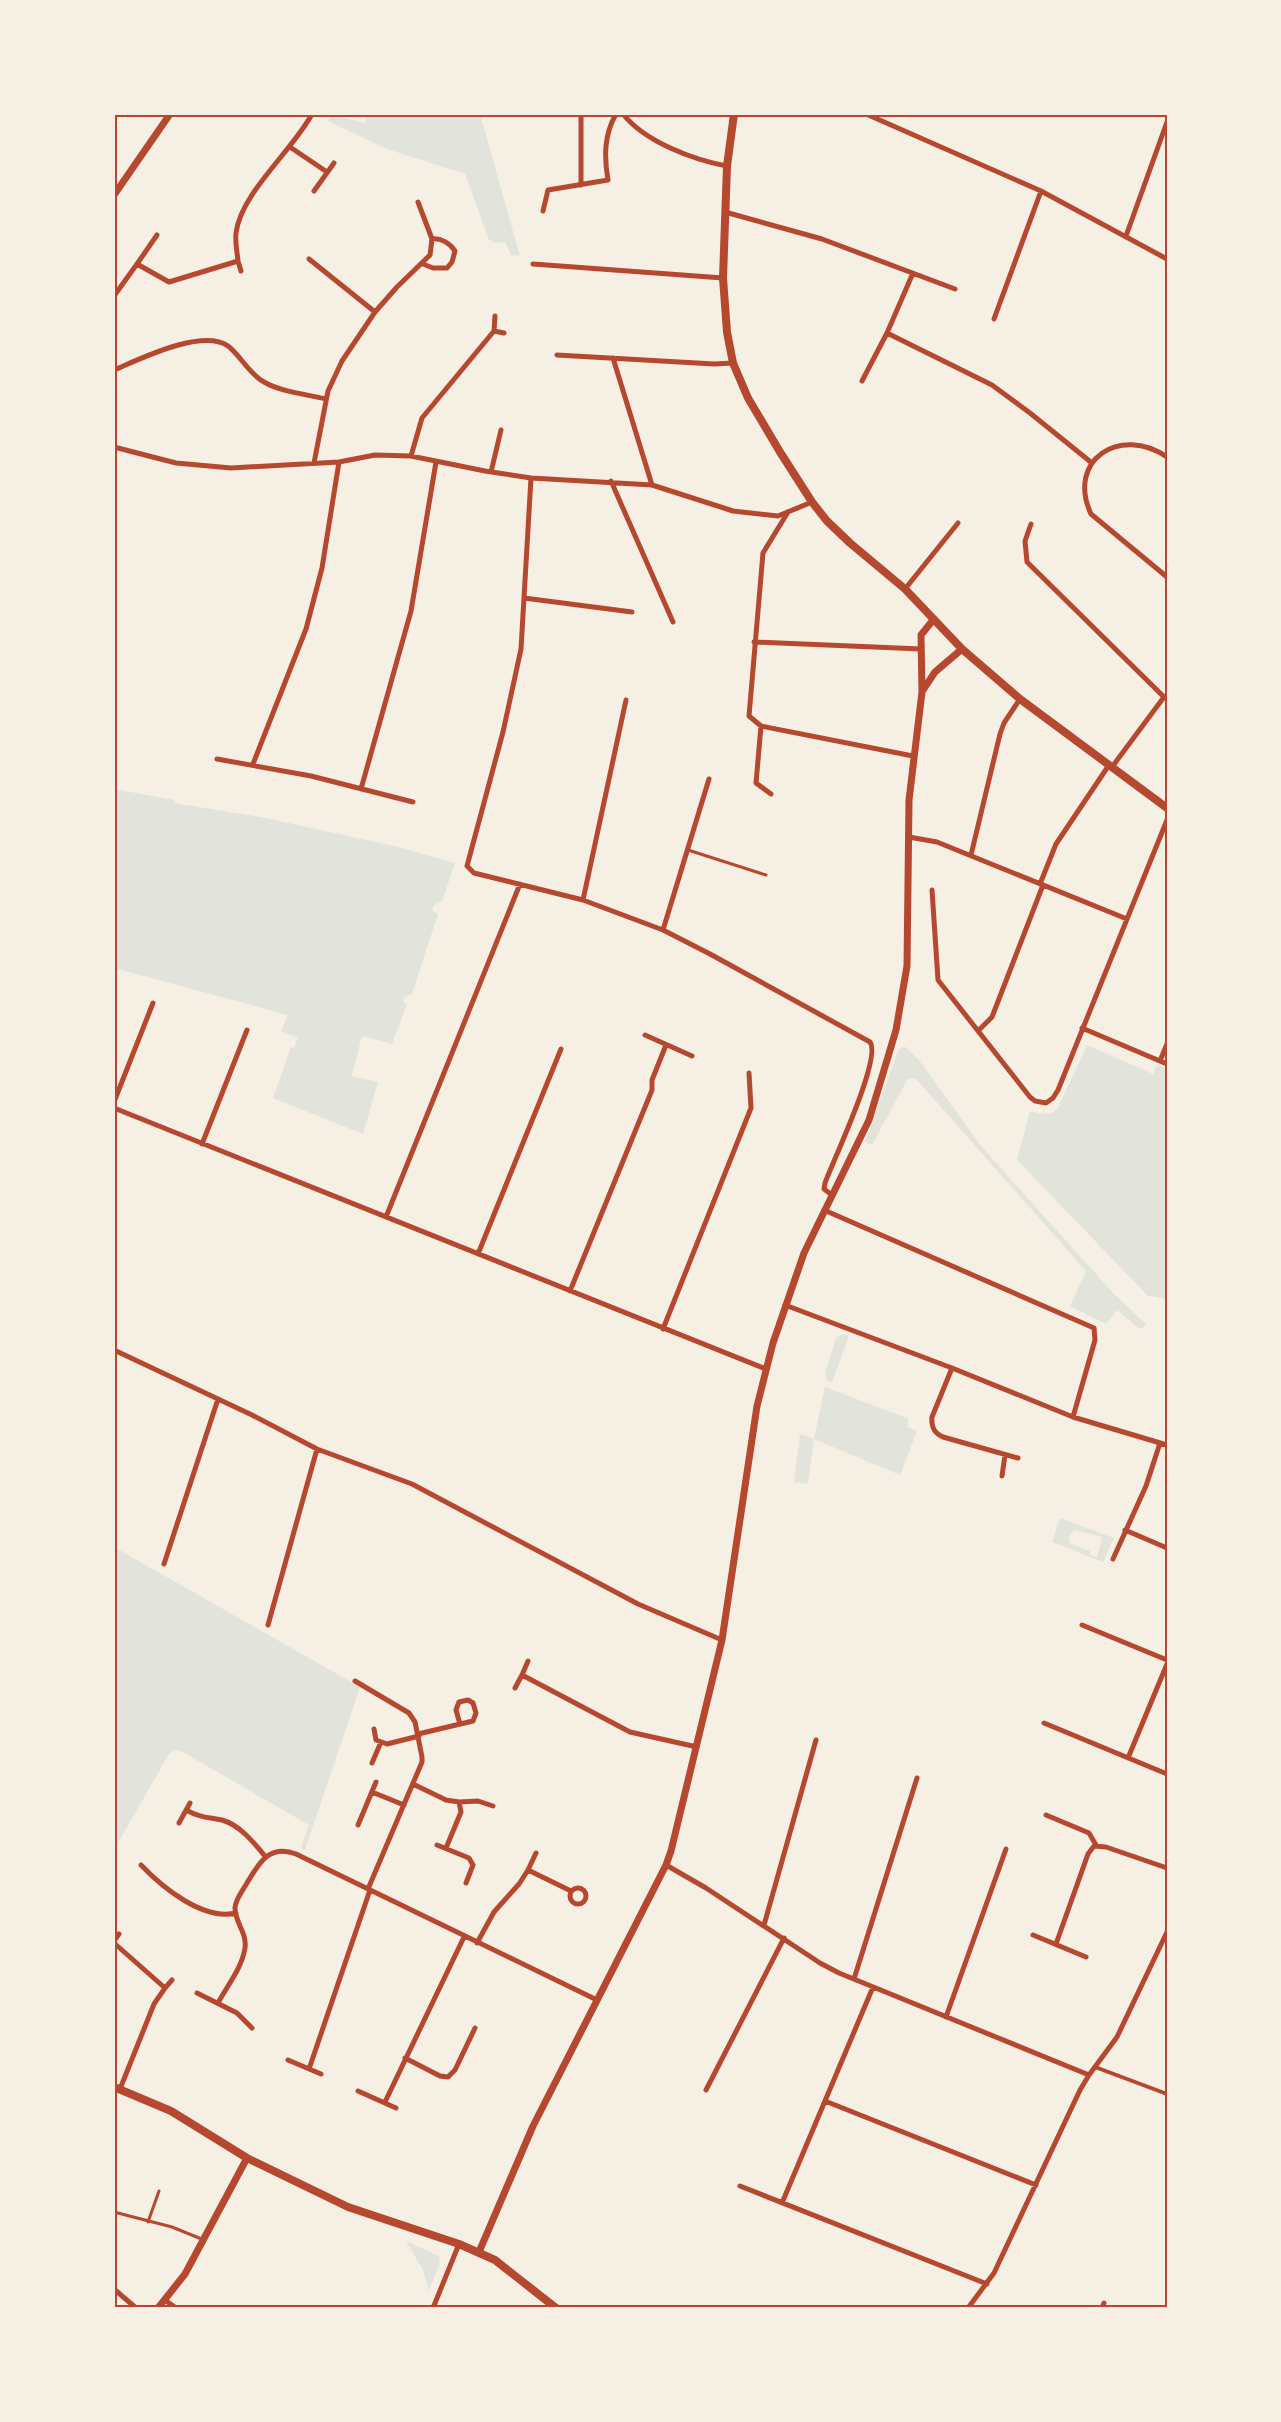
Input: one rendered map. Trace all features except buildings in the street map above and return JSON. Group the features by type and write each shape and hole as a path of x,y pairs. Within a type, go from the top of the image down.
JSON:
{"main road":[{"path":"734,114 727,166 723,278 733,363 748,399 812,502 842,537 905,589 962,649 1020,699 1166,805"},
{"path":"117,2088 171,2111 247,2158 348,2207 478,2252 512,2272 556,2308"}],"street":[{"path":"114,195 170,114"},
{"path":"241,271 236,234 242,212 312,114"},
{"path":"543,211 548,190 608,180 604,160 606,142 616,114"},
{"path":"624,114 638,127 680,153 727,166"},
{"path":"866,114 1041,191 1167,259"},
{"path":"581,116 581,185"},
{"path":"1126,236 1167,122"},
{"path":"290,147 327,172"},
{"path":"314,191 334,163"},
{"path":"994,319 1041,191"},
{"path":"314,463 326,399 342,361 375,312 397,286 430,255 432,239 418,202"},
{"path":"725,212 822,239 955,290"},
{"path":"114,296 157,235"},
{"path":"423,264 429,267 444,268 450,266 454,257 455,251 451,245 442,240 432,239"},
{"path":"309,259 375,312"},
{"path":"137,264 169,282 238,261"},
{"path":"533,264 723,278"},
{"path":"862,381 887,333 913,273"},
{"path":"411,456 422,418 494,331 495,316"},
{"path":"494,331 504,333"},
{"path":"887,333 992,386 1092,463"},
{"path":"114,370 169,348 194,342 214,341 228,347 264,382 326,399"},
{"path":"557,355 714,364 733,363"},
{"path":"613,358 652,485"},
{"path":"491,472 501,430"},
{"path":"1167,457 1158,451 1137,444 1123,444 1109,448 1092,463 1084,500 1091,514 1167,577"},
{"path":"114,447 176,463 240,468 339,462 375,455 411,456 531,478 652,485 734,511 778,516 812,502"},
{"path":"253,764 306,629 326,549 339,462"},
{"path":"361,789 411,611 436,462"},
{"path":"531,478 519,661 489,787 466,862 469,870 583,900 663,930 870,1042 873,1046 871,1062 825,1183 824,1189 832,1195"},
{"path":"611,481 673,622"},
{"path":"788,512 763,553 749,716 761,726 914,756"},
{"path":"905,589 958,523"},
{"path":"978,1031 992,1017 1056,844 1110,766 1164,697 1027,562 1025,541 1031,524"},
{"path":"524,598 632,612"},
{"path":"478,2252 533,2126 666,1865 722,1640 757,1406 766,1369 785,1305 804,1253 860,1141 880,1088 903,1000 909,940 909,837 914,756 922,692 922,631 933,620"},
{"path":"754,642 921,649"},
{"path":"922,692 935,672 962,649"},
{"path":"971,855 1000,734 1004,723 1020,699"},
{"path":"583,900 626,700"},
{"path":"761,726 756,783 771,794"},
{"path":"217,759 253,764 413,802"},
{"path":"663,930 709,779"},
{"path":"932,890 939,980 1030,1097 1035,1101 1046,1103 1058,1090 1167,820"},
{"path":"909,837 937,842 1126,918"},
{"path":"387,1217 520,884"},
{"path":"114,1102 153,1003"},
{"path":"1082,1028 1167,1064"},
{"path":"202,1144 247,1030"},
{"path":"645,1035 692,1056"},
{"path":"1160,1061 1167,1044"},
{"path":"570,1291 652,1090 652,1080 666,1045"},
{"path":"478,1254 561,1049"},
{"path":"663,1329 751,1108 749,1073"},
{"path":"114,1108 766,1369"},
{"path":"824,1210 1094,1328 1095,1340 1073,1417"},
{"path":"785,1305 952,1368 1073,1417 1167,1445"},
{"path":"114,1351 218,1399 317,1449 412,1484 638,1604 722,1640"},
{"path":"952,1368 932,1417 934,1430 943,1437 1017,1458"},
{"path":"164,1564 218,1399"},
{"path":"1113,1559 1146,1485 1160,1443"},
{"path":"268,1625 317,1449"},
{"path":"1002,1476 1005,1455"},
{"path":"1125,1530 1167,1548"},
{"path":"1082,1625 1167,1662 1128,1758"},
{"path":"515,1688 528,1661"},
{"path":"522,1675 630,1732 697,1747"},
{"path":"309,2068 369,1890 422,1762 415,1722 409,1713 355,1681"},
{"path":"374,1730 376,1740 387,1744 473,1721 476,1713 474,1703 468,1700 459,1702 456,1710 460,1724"},
{"path":"1044,1723 1167,1774"},
{"path":"764,1925 816,1740"},
{"path":"372,1762 381,1742"},
{"path":"854,1979 917,1778"},
{"path":"358,1825 376,1782"},
{"path":"412,1784 446,1800 478,1802 493,1806"},
{"path":"372,1792 404,1805"},
{"path":"446,1848 461,1812 459,1802"},
{"path":"179,1823 189,1803"},
{"path":"186,1810 203,1818 225,1822 250,1839 266,1856"},
{"path":"1046,1815 1089,1833 1096,1845 1167,1868"},
{"path":"438,1845 469,1858 473,1865 466,1883"},
{"path":"1056,1944 1088,1854 1096,1845"},
{"path":"946,2017 1006,1849"},
{"path":"218,2003 244,1950 245,1935 236,1913 237,1900 266,1856 280,1851 289,1851 597,2000"},
{"path":"477,1943 494,1912 519,1884 536,1853"},
{"path":"141,1865 166,1889 193,1904 220,1916 236,1913"},
{"path":"666,1865 706,1888 828,1967 946,2017 1072,2066 1089,2075"},
{"path":"528,1870 572,1891"},
{"path":"968,2308 987,2284 1089,2075 1112,2045 1129,2014 1165,1942 1167,1932"},
{"path":"119,1934 114,1942 165,1988"},
{"path":"1034,1935 1086,1957"},
{"path":"384,2102 464,1937"},
{"path":"706,2090 784,1938"},
{"path":"117,2088 154,2004 172,1980"},
{"path":"782,2203 873,1987"},
{"path":"197,1993 237,2013 252,2028"},
{"path":"405,2058 440,2076 448,2077 455,2070 475,2028"},
{"path":"288,2060 321,2074"},
{"path":"1094,2067 1167,2094"},
{"path":"358,2091 396,2108"},
{"path":"825,2101 1036,2185"},
{"path":"158,2308 185,2274 247,2158"},
{"path":"740,2186 987,2284"},
{"path":"434,2308 459,2244"},
{"path":"114,2289 136,2308"},
{"path":"165,2300 176,2308"}],"lane":[{"path":"688,850 766,875"},
{"path":"148,2222 159,2191"},
{"path":"114,2212 172,2227 205,2240"}],"shaded area":[{"path":"368,114 480,114 520,256 511,255 505,242 495,243 489,240 465,174 387,149 328,121 331,115 365,123"},
{"path":"114,789 175,800 174,803 266,818 398,847 455,863 442,901 434,905 432,910 438,914 412,994 404,997 403,1002 407,1004 392,1044 362,1036 352,1076 378,1082 363,1134 273,1098 291,1047 294,1048 298,1038 281,1031 288,1015 114,968"},
{"path":"1087,1045 1153,1074 1157,1065 1167,1069 1167,1299 1148,1296 1017,1160 1030,1111 1048,1113 1058,1108"},
{"path":"904,1046 919,1060 981,1146 1114,1294 1147,1325 1140,1329 1117,1310 1106,1324 1070,1306 1086,1271 916,1079 907,1080 872,1145 865,1142 898,1051"},
{"path":"843,1334 849,1336 832,1382 827,1381 825,1373 836,1338"},
{"path":"825,1387 909,1419 907,1427 917,1431 900,1475 814,1439"},
{"path":"800,1434 814,1439 808,1484 794,1482"},
{"path":"1060,1518 1114,1538 1103,1562 1052,1542","holes":["1074,1530 1102,1537 1097,1557 1089,1554 1090,1551 1069,1543 1068,1538"]},
{"path":"114,1547 360,1687 305,1850 301,1848 309,1825 181,1751 175,1750 169,1754 114,1850"},
{"path":"406,2241 439,2256 440,2263 429,2291 423,2270"}]}
